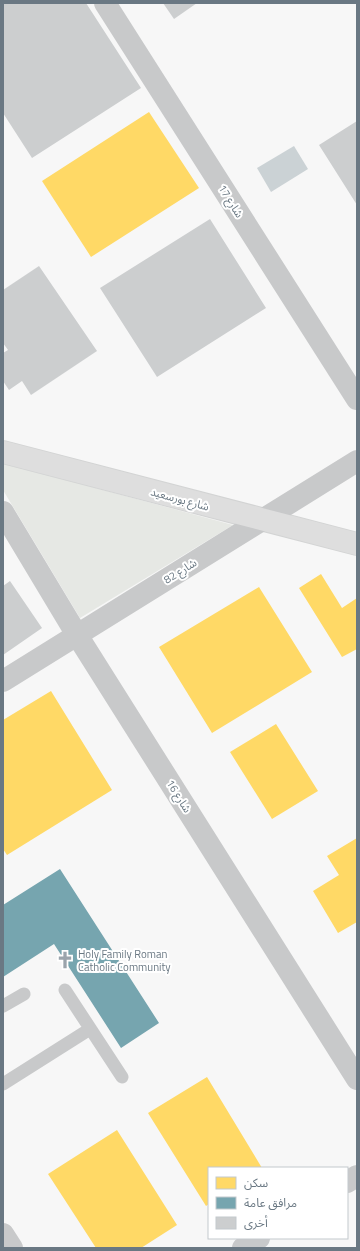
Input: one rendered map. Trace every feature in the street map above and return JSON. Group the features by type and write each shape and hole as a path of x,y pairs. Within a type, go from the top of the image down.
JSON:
{"main road":[{"name":"شارع بورسعيد","path":"3,452 357,544"}],"street":[{"name":"شارع 17","path":"105,3 357,400"},
{"name":"شارع 82","path":"3,681 357,461"},
{"name":"شارع 16","path":"3,512 78,635 357,1079"},
{"path":"348,1181 357,1176"},
{"path":"3,1234 12,1248"},
{"path":"243,1248 257,1239"}],"lane":[{"path":"65,990 122,1077"},
{"path":"3,1006 24,994"},
{"path":"3,1084 90,1029"}],"shaded area":[{"path":"294,146 308,169 271,192 257,168"},
{"path":"3,463 233,525 80,618 3,490"}],"building: سكن":[{"path":"149,112 199,188 91,257 42,181"},
{"path":"321,574 342,608 357,598 357,649 342,657 299,588"},
{"path":"259,587 312,672 212,733 159,647"},
{"path":"51,691 112,790 7,855 3,849 3,720"},
{"path":"276,724 318,791 272,819 230,752"},
{"path":"357,838 357,922 338,933 313,891 339,875 327,856"},
{"path":"207,1077 261,1167 208,1167 208,1205 206,1206 148,1113"},
{"path":"117,1130 177,1225 141,1248 96,1248 48,1174"}],"building: مرافق عامة":[{"path":"60,869 159,1023 121,1048 54,944 3,977 3,905"}],"building: أخرى":[{"path":"3,3 86,3 141,88 32,158 3,113"},
{"path":"163,3 197,3 174,19"},
{"path":"357,121 357,205 319,145"},
{"path":"210,219 266,308 157,377 100,288"},
{"path":"39,266 97,351 31,395 22,381 9,390 3,381 3,353 8,350 3,343 3,290"},
{"path":"10,581 42,628 3,655 3,586"}],"place":[{"name":"Holy Family Roman Catholic Community","path":"65,960"}]}
